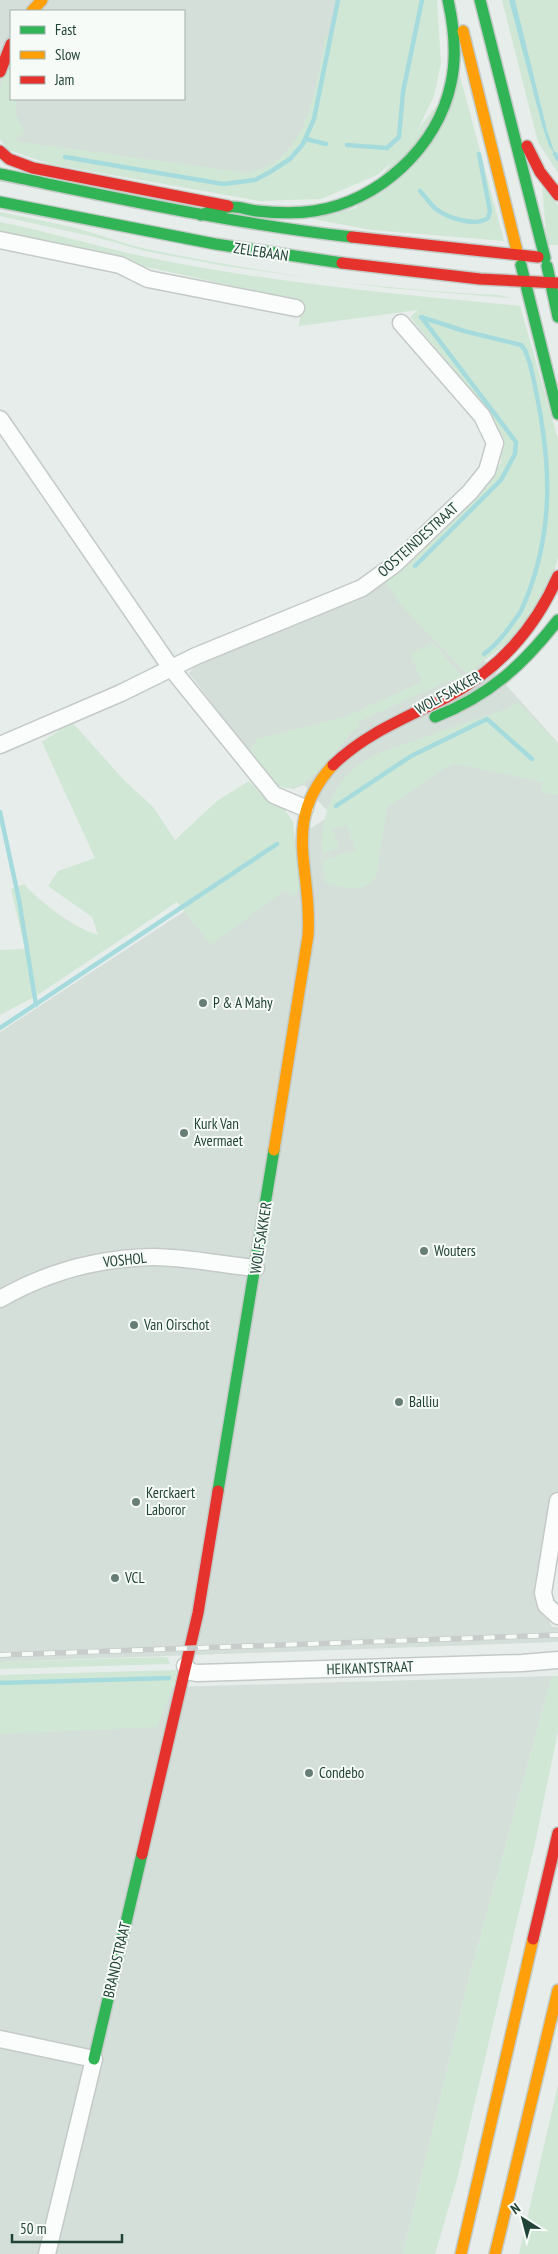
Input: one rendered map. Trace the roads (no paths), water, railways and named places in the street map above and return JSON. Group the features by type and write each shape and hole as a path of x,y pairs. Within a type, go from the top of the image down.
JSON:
{"main road":[{"path":"33,10 42,0"},
{"path":"0,151 9,159 33,168 257,211 321,210 363,196 395,173 423,143 443,108 454,56 454,29 448,0"},
{"path":"455,0 558,414"},
{"path":"480,0 545,258 554,283 558,317"},
{"path":"489,0 523,136 540,172 558,195"},
{"path":"0,72 10,47"},
{"name":"ZELEBAAN","path":"0,174 201,215 304,232 545,258 558,257"},
{"name":"ZELEBAAN","path":"0,202 104,224 364,268 554,283"},
{"path":"201,215 228,206"},
{"name":"WOLFSAKKER","path":"185,1666 198,1613 306,957 310,925 302,832 305,808 328,770 340,756 380,727 468,685 496,664 531,627 558,576"},
{"name":"WOLFSAKKER","path":"356,744 386,735 475,700 507,675 542,641 558,620"},
{"name":"BRANDSTRAAT","path":"94,2059 185,1666"},
{"path":"460,2254 558,1833"},
{"path":"495,2254 558,1990"}],"street":[{"path":"0,240 120,265 148,279 296,308"},
{"name":"OOSTEINDESTRAAT","path":"0,745 121,693 196,656 362,588 395,564 470,492 487,471 496,443 482,416 401,323"},
{"path":"0,419 171,668 274,795 305,808"},
{"name":"VOSHOL","path":"0,1299 27,1283 84,1264 154,1257 256,1268"},
{"path":"558,1501 543,1593 546,1605 558,1616"},
{"name":"HEIKANTSTRAAT","path":"185,1666 191,1672 197,1673 522,1664 558,1660"},
{"path":"0,2039 94,2059"},
{"name":"BRANDSTRAAT","path":"46,2254 94,2059"}],"water":[{"path":"509,0 515,0 547,130 555,154 549,146 542,125"}],"waterway":[{"path":"65,157 223,184 255,180 270,172 290,159 303,144 314,119 338,0"},
{"path":"347,145 387,148 399,137 403,92 422,0"},
{"path":"306,139 326,144"},
{"path":"420,191 436,209 447,215 476,222 488,218 490,211 479,154"},
{"path":"555,154 558,159"},
{"path":"421,317 464,331 521,345 530,364 543,428 547,490 546,520 541,550 533,580 521,611 499,640 484,654"},
{"path":"415,566 501,480 515,454 516,442 422,318"},
{"path":"336,806 411,756 487,719 532,759"},
{"path":"0,812 19,900 36,1005"},
{"path":"0,1028 277,844"},
{"path":"0,1683 169,1678"}],"railway":[{"path":"0,1655 558,1635"}],"place":[{"name":"P & A Mahy","path":"203,1003"},
{"name":"Kurk Van Avermaet","path":"184,1133"},
{"name":"Wouters","path":"424,1251"},
{"name":"Van Oirschot","path":"134,1325"},
{"name":"Balliu","path":"399,1402"},
{"name":"Kerckaert Laboror","path":"136,1502"},
{"name":"VCL","path":"115,1578"},
{"name":"Condebo","path":"309,1773"}]}
